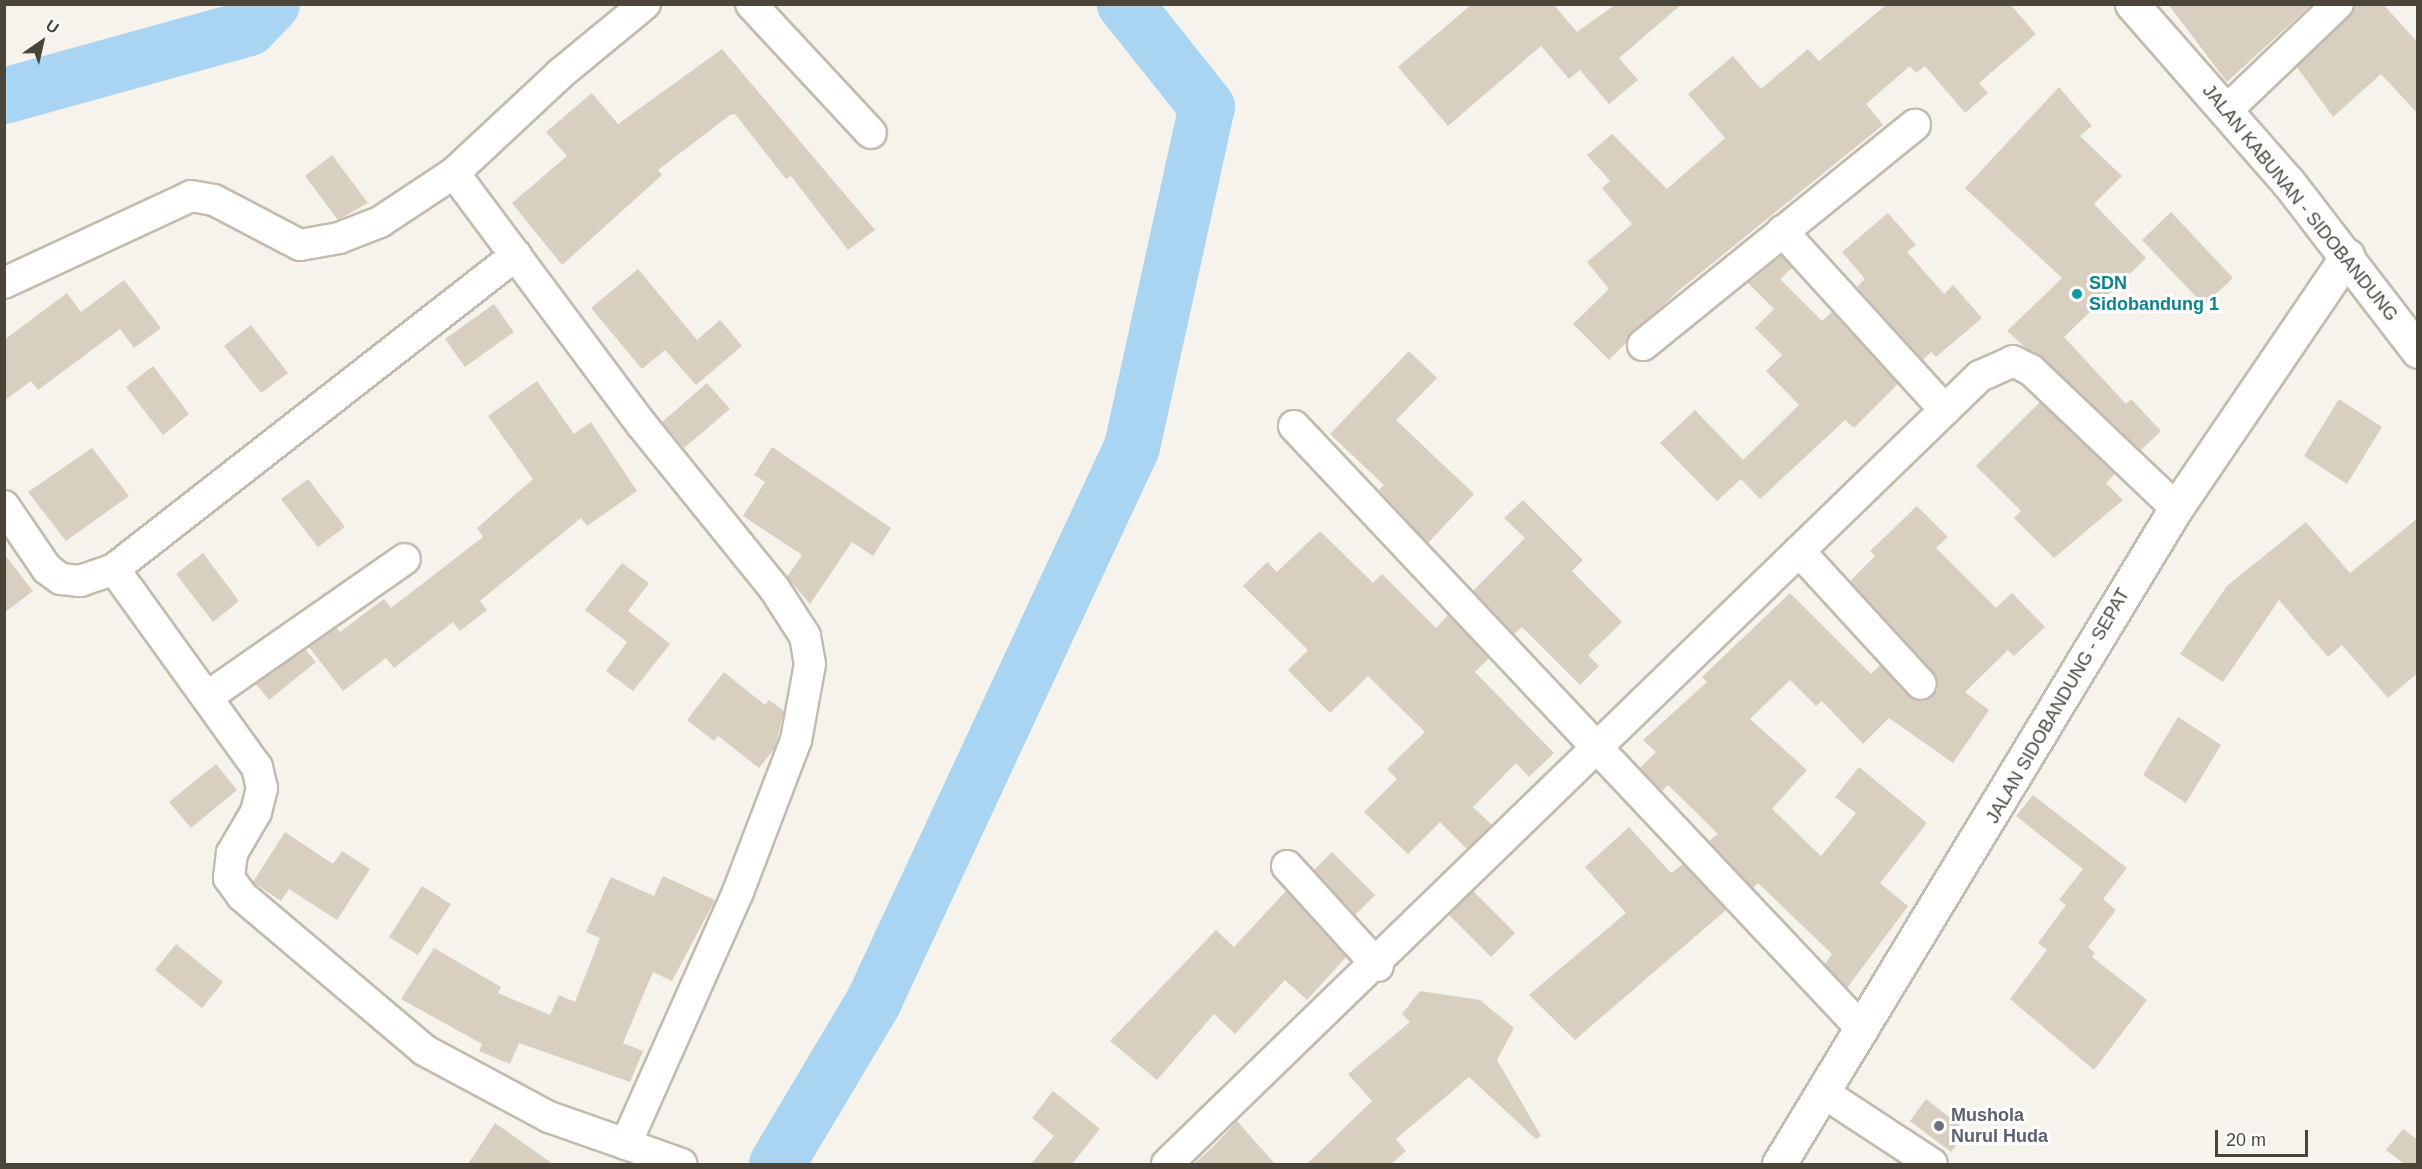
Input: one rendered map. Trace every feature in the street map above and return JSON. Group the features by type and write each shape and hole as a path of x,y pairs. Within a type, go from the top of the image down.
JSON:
{"street":[{"path":"4,283 191,196 214,200 300,245 339,238 380,222 454,173 645,4"},
{"path":"751,4 871,133"},
{"name":"JALAN KABUNAN - SIDOBANDUNG","path":"2132,4 2228,109 2347,256 2418,351"},
{"path":"2228,109 2338,4"},
{"path":"1643,345 1915,125"},
{"path":"454,173 796,618 810,664 796,740 767,816 626,1144"},
{"path":"1782,231 1945,410"},
{"path":"4,506 46,569 61,579 80,581 114,569 516,255"},
{"name":"JALAN SIDOBANDUNG - SEPAT","path":"1779,1164 1863,1030 2176,508 2347,256"},
{"path":"1167,1164 1378,966 1596,749 1980,376 2013,361 2031,370 2176,508"},
{"path":"1294,426 1863,1030"},
{"path":"1799,551 1921,684"},
{"path":"207,697 405,559"},
{"path":"114,569 257,767 262,788 256,812 232,853 229,878 242,896 424,1050 549,1117 681,1164"},
{"path":"1287,866 1378,966"},
{"path":"1824,1093 1932,1164"}],"building":[{"path":"1472,4 1553,4 1577,32 1616,4 1682,4 1619,58 1638,80 1609,104 1580,70 1569,79 1541,46 1448,126 1398,67"},
{"path":"1887,4 2010,4 2036,34 1979,83 1988,93 1965,113 1925,66 1916,73 1910,66 1866,104 1883,125 1677,292 1609,360 1573,324 1609,289 1587,262 1632,224 1602,188 1610,181 1587,155 1612,134 1667,189 1725,138 1688,94 1733,56 1761,89 1808,49 1819,61"},
{"path":"2168,4 2312,4 2227,82"},
{"path":"2355,4 2383,4 2418,43 2418,114 2381,74 2333,117 2297,67 2350,16"},
{"path":"722,49 875,230 848,250 791,176 786,179 735,114 730,115 658,170 662,175 562,265 512,203 567,156 546,132 592,93 618,124"},
{"path":"2059,87 2092,126 2080,136 2122,176 2094,204 2146,258 2064,337 2126,404 2131,399 2161,431 2141,450 2007,331 2062,278 1965,188"},
{"path":"332,155 368,203 338,220 305,176"},
{"path":"2171,212 2233,278 2204,305 2142,240"},
{"path":"1888,213 1916,245 1907,252 1944,294 1953,285 1982,318 1936,357 1931,352 1923,360 1857,287 1865,279 1842,252"},
{"path":"1781,256 1792,268 1780,279 1822,321 1832,312 1898,384 1854,428 1845,420 1760,499 1741,479 1717,501 1660,443 1695,410 1743,460 1799,405 1766,371 1782,355 1755,328 1774,309 1748,283"},
{"path":"638,269 697,340 720,320 742,346 696,385 665,350 642,369 591,308"},
{"path":"124,280 161,328 134,348 120,329 38,390 31,381 4,401 4,340 67,293 81,312"},
{"path":"494,304 514,332 465,367 445,339"},
{"path":"251,325 288,373 261,393 224,346"},
{"path":"1409,351 1437,378 1396,420 1474,494 1428,543 1379,490 1384,485 1330,434"},
{"path":"153,366 189,414 163,435 126,387"},
{"path":"537,381 574,434 591,422 637,491 587,526 581,518 480,601 487,610 460,631 453,622 394,668 386,658 343,691 309,647 337,628 340,632 384,599 391,608 483,537 477,528 533,479 488,416"},
{"path":"707,383 730,409 684,448 662,422"},
{"path":"2339,399 2382,427 2347,484 2304,456"},
{"path":"2040,402 2115,474 2106,483 2123,500 2054,558 2014,518 2021,511 1976,466"},
{"path":"772,447 891,528 873,556 852,542 810,604 787,577 802,555 743,516 765,482 754,475"},
{"path":"92,448 129,496 66,541 28,492"},
{"path":"308,479 345,527 318,547 281,499"},
{"path":"1523,500 1583,560 1572,571 1622,622 1588,655 1599,666 1580,685 1522,627 1514,634 1473,591 1525,538 1504,518"},
{"path":"1917,506 1948,537 1936,548 1996,608 2012,593 2045,627 2014,656 2008,650 1965,692 1989,710 1953,763 1889,718 1863,744 1822,701 1816,706 1790,680 1750,719 1807,770 1772,809 1821,856 1856,813 1835,797 1859,767 1927,823 1880,883 1908,906 1847,988 1825,964 1832,954 1758,883 1753,888 1709,841 1718,834 1668,785 1662,791 1640,768 1656,752 1643,740 1707,682 1702,677 1790,593 1871,674 1880,665 1915,700 1932,697 1938,689 1934,673 1850,581 1875,556 1870,551"},
{"path":"2418,518 2418,673 2388,698 2342,645 2328,657 2279,600 2223,682 2180,654 2227,586 2306,522 2350,573"},
{"path":"1320,531 1373,583 1382,574 1436,628 1448,615 1489,658 1475,672 1554,753 1529,777 1516,763 1473,807 1492,825 1467,849 1440,822 1408,854 1364,812 1397,779 1387,769 1425,732 1368,676 1330,713 1288,670 1308,650 1243,586 1267,562 1277,572"},
{"path":"203,553 239,601 213,622 176,574"},
{"path":"4,554 33,591 4,613"},
{"path":"622,563 649,583 628,611 670,644 633,691 606,671 627,642 585,610"},
{"path":"305,649 316,662 269,700 256,684"},
{"path":"724,672 765,705 769,700 784,711 775,748 759,768 718,736 714,741 687,720"},
{"path":"2178,717 2221,745 2186,803 2143,775"},
{"path":"216,764 237,790 191,828 169,802"},
{"path":"2033,795 2127,868 2103,899 2116,910 2088,947 2095,953 2092,957 2147,1000 2094,1070 2010,999 2047,950 2038,943 2066,905 2059,900 2083,869 2016,816"},
{"path":"1629,827 1671,873 1683,864 1726,910 1575,1040 1529,995 1626,913 1585,867"},
{"path":"285,832 333,864 342,851 370,869 337,920 289,889 281,901 253,882"},
{"path":"1332,852 1375,895 1355,915 1314,870"},
{"path":"663,876 715,900 672,981 653,972 623,1043 643,1051 630,1082 519,1043 510,1064 479,1051 482,1044 401,999 434,948 501,987 498,993 550,1015 559,995 575,1002 600,938 586,932 611,877 654,896"},
{"path":"422,886 451,904 418,955 389,937"},
{"path":"1286,891 1346,957 1307,1000 1285,980 1235,1034 1214,1014 1157,1080 1110,1041 1216,930 1234,947"},
{"path":"1473,891 1515,933 1491,957 1449,915"},
{"path":"176,944 223,982 202,1008 155,970"},
{"path":"1420,991 1480,1000 1514,1028 1497,1060 1541,1136 1536,1139 1469,1077 1396,1139 1406,1151 1391,1164 1307,1164 1372,1101 1348,1074 1410,1022 1402,1014"},
{"path":"1053,1091 1100,1129 1072,1164 1031,1164 1054,1136 1032,1118"},
{"name":"Mushola Nurul Huda","path":"1926,1099 1967,1131 1951,1152 1910,1121"},
{"path":"1237,1121 1275,1164 1194,1164 1214,1146"},
{"path":"495,1123 553,1164 468,1164"},
{"path":"2403,1129 2418,1140 2418,1164 2404,1164 2386,1150"}],"waterway":[{"path":"4,96 249,28 272,4"},
{"path":"777,1164 873,1003 1132,447 1207,107 1125,4"}],"place":[{"name":"SDN Sidobandung 1","path":"2077,294"},
{"name":"Mushola Nurul Huda","path":"1939,1126"}]}
